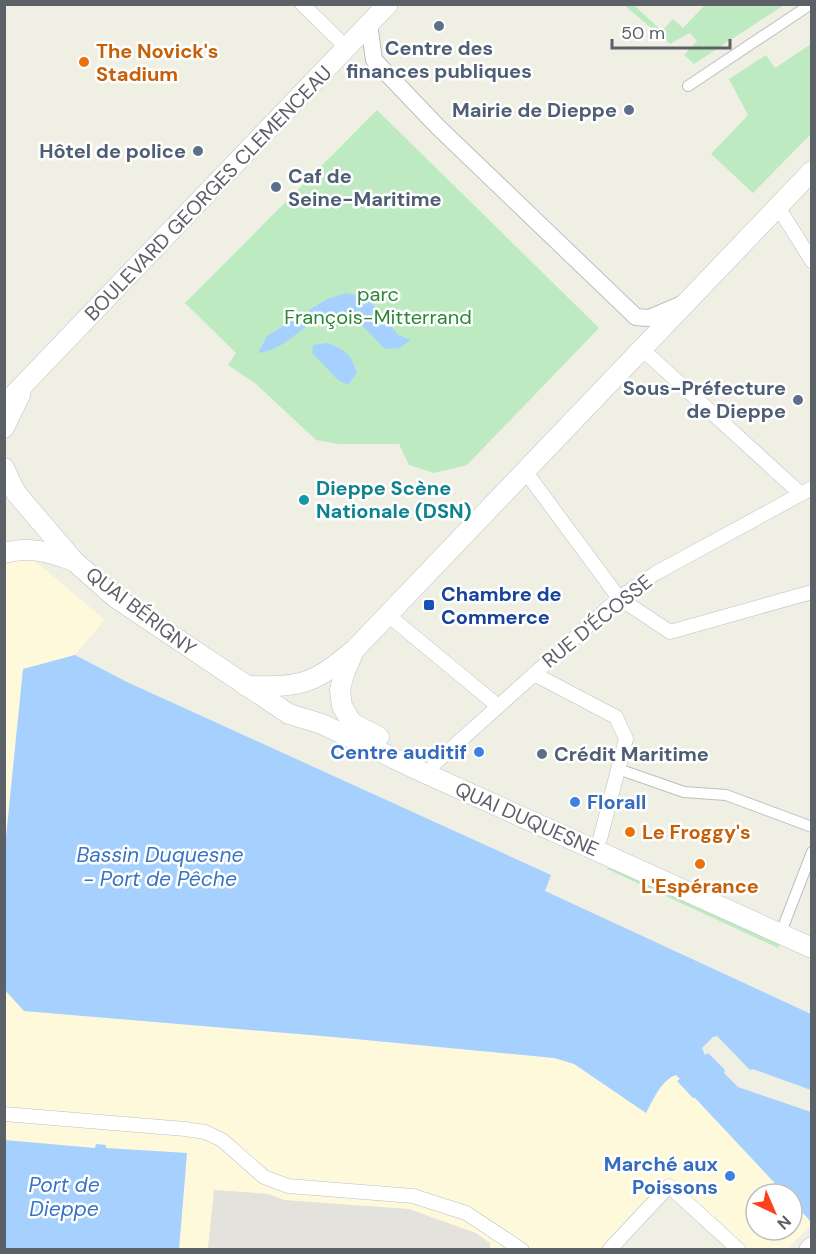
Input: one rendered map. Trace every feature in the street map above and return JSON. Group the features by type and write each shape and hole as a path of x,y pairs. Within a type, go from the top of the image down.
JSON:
{"main road":[{"name":"BOULEVARD GEORGES CLEMENCEAU","path":"4,405 388,4"},
{"path":"246,686 284,687 300,684 320,677 356,648 812,171"},
{"path":"4,428 27,382"},
{"name":"QUAI BÉRIGNY","path":"4,468 16,493 74,561 116,598 246,686"},
{"path":"4,553 28,549 49,552 74,561"},
{"name":"QUAI DUQUESNE","path":"356,648 344,674 340,690 342,706 352,723 434,764 600,839 812,940"},
{"name":"QUAI DUQUESNE","path":"246,686 289,714 322,724 812,948"}],"street":[{"path":"302,4 347,48"},
{"path":"688,86 810,4"},
{"path":"369,24 374,60 438,127 636,317 649,318 660,315 687,302"},
{"path":"778,207 812,261"},
{"path":"642,349 806,491"},
{"path":"525,471 619,598 670,632 812,592"},
{"name":"RUE D'ÉCOSSE","path":"434,764 619,598 656,573 806,491"},
{"path":"388,615 498,706"},
{"path":"534,674 616,717 626,739 600,839"},
{"path":"618,769 684,792 726,795 812,827"},
{"path":"783,927 812,852"},
{"path":"4,1114 205,1132 222,1140 264,1177 288,1186 413,1196 466,1212 522,1250"},
{"path":"609,1250 669,1185 739,1250"}],"shaded area":[{"path":"17,557 34,560 105,620 75,655 23,669 5,847 4,559"},
{"path":"4,989 24,1011 563,1059 599,1079 646,1113 661,1087 676,1075 692,1098 695,1098 774,1182 744,1182 744,1242 794,1242 787,1249 734,1249 664,1188 605,1249 490,1249 490,1243 284,1200 268,1194 214,1190 208,1249 179,1249 187,1153 106,1148 106,1145 96,1148 5,1140"},
{"path":"214,1190 268,1194 284,1200 409,1209 476,1233 490,1243 490,1249 208,1249"},
{"path":"804,1214 811,1222 804,1232"}],"green space":[{"path":"624,5 634,5 662,31 673,19 683,28 705,5 784,5 694,64 684,55 697,41 690,33 670,44"},
{"path":"811,44 811,134 753,193 711,154 748,115 729,79 766,55 775,68"},
{"name":"parc François-Mitterrand","path":"377,110 599,328 467,465 434,473 409,465 399,444 338,444 316,440 256,384 228,365 236,353 185,303"},
{"path":"609,866 780,944 778,948 607,869"}],"water":[{"path":"346,293 371,302 398,335 411,340 399,348 385,349 358,323 339,316 327,317 315,321 283,344 258,353 267,336 327,299"},
{"path":"327,343 343,350 352,361 357,373 348,385 338,380 312,353 313,345"},
{"name":"Bassin Duquesne - Port de Pêche","path":"75,655 127,682 551,875 545,891 811,1014 811,1090 753,1069 750,1070 717,1036 702,1048 705,1055 708,1053 738,1087 811,1112 811,1222 804,1214 804,1182 774,1182 677,1081 680,1079 676,1075 662,1086 646,1113 574,1064 554,1058 24,1011 4,989 5,847 23,669"},
{"name":"Port de Dieppe","path":"4,1140 95,1148 96,1144 106,1145 106,1148 187,1153 179,1249 5,1249"}],"place":[{"name":"Centre des finances publiques","path":"439,26"},
{"name":"The Novick's Stadium","path":"84,62"},
{"name":"Mairie de Dieppe","path":"629,110"},
{"name":"Hôtel de police","path":"198,151"},
{"name":"Caf de Seine-Maritime","path":"276,187"},
{"name":"Sous-Préfecture de Dieppe","path":"798,400"},
{"name":"Dieppe Scène Nationale (DSN)","path":"304,500"},
{"name":"Chambre de Commerce","path":"429,605"},
{"name":"Centre auditif","path":"479,752"},
{"name":"Crédit Maritime","path":"542,754"},
{"name":"Florall","path":"575,802"},
{"name":"Le Froggy's","path":"630,832"},
{"name":"L'Espérance","path":"700,864"},
{"name":"Marché aux Poissons","path":"730,1176"}]}
